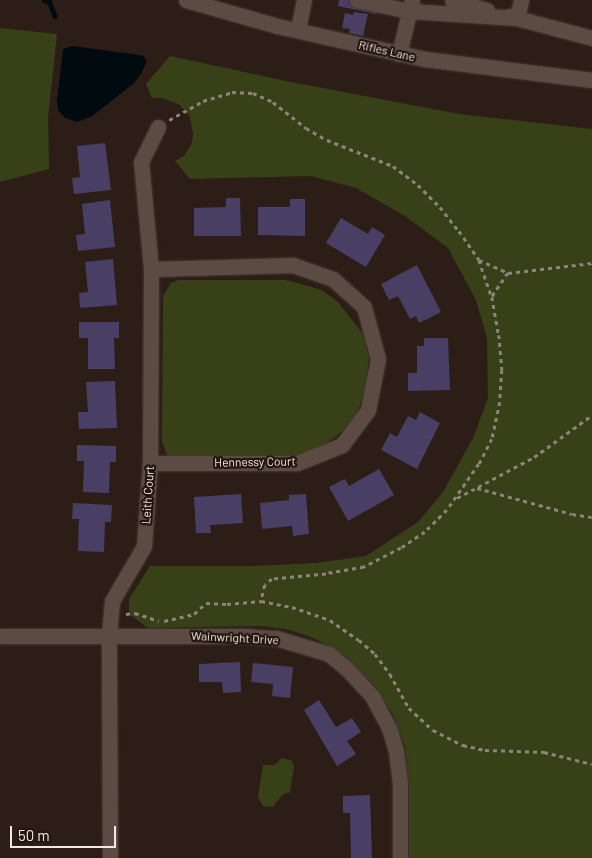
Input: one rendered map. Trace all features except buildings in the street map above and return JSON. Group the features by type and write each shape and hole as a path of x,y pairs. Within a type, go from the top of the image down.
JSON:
{"street":[{"name":"Rifles Lane","path":"186,0 298,30 399,54 592,80"},
{"path":"298,30 304,0"},
{"path":"357,0 411,3 517,18"},
{"path":"452,0 592,38"},
{"path":"471,0 517,18"},
{"path":"482,0 517,18"},
{"path":"517,18 521,0"},
{"path":"399,54 411,3"},
{"name":"Leith Court","path":"110,858 109,635 112,601 144,546 150,463 151,269 141,162 158,127"},
{"name":"Hennessy Court","path":"150,463 298,463 342,445 368,410 378,359 364,308 333,279 293,265 151,269"},
{"name":"Wainwright Drive","path":"0,636 109,635 276,638 329,654 347,668 372,696 389,728 396,751 400,784 400,858"}],"path":[{"path":"479,260 508,273 592,263"},
{"path":"492,297 508,273"},
{"path":"455,499 534,457 592,415"},
{"path":"477,488 572,514 592,517"}],"green space":[{"path":"0,28 57,34 48,118 49,169 0,182"},
{"path":"170,56 286,81 459,114 592,129 592,858 409,858 409,788 405,747 394,717 376,687 343,655 314,638 286,629 261,626 148,628 129,614 129,599 150,566 252,566 316,563 366,556 418,522 443,492 473,438 488,398 487,338 476,300 448,248 405,216 356,188 311,176 190,179 175,161 184,156 192,143 193,134 190,117 179,104 162,98 152,98 146,84"},
{"path":"179,280 286,280 322,290 338,302 363,334 369,357 365,395 356,414 344,430 327,443 310,452 290,458 168,456 162,442 163,296 171,283"},
{"path":"282,758 292,761 294,766 290,792 282,795 273,807 263,806 258,797 263,765 274,765"}],"shaded area":[{"path":"72,46 143,56 147,61 141,74 133,84 92,116 77,122 65,118 58,110 57,100 63,49"}],"waterway":[{"path":"44,0 49,1 55,16"}]}
